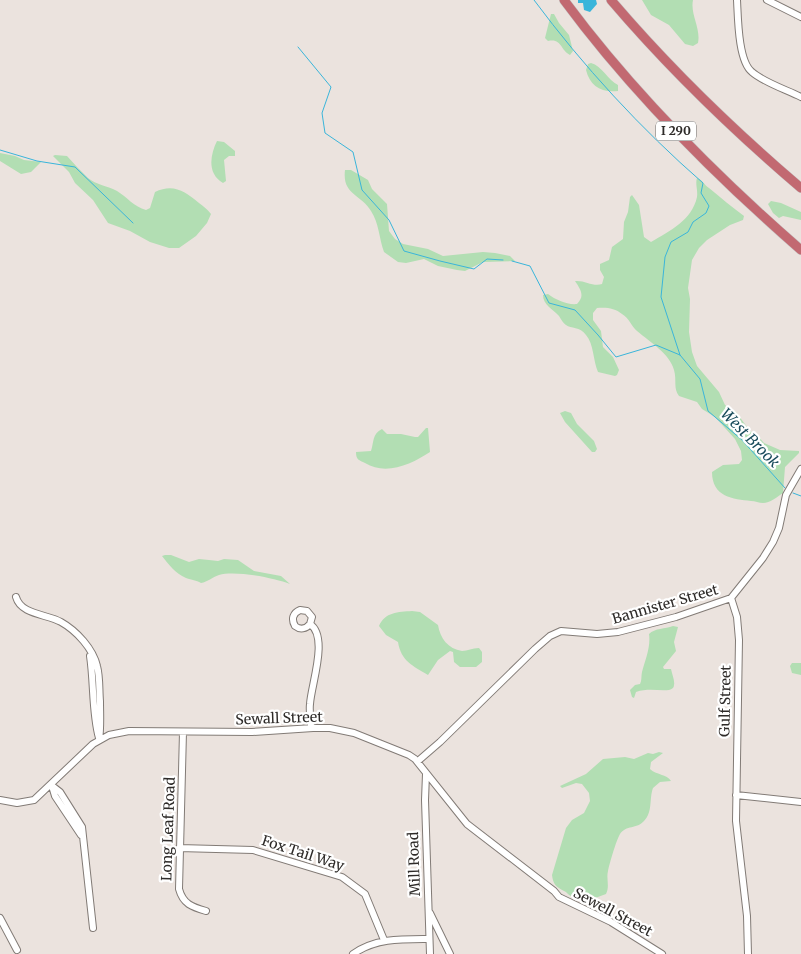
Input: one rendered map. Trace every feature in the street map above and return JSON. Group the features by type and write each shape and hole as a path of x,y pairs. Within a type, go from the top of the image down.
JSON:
{"highway":[{"name":"I 290","path":"564,0 618,66 665,119 726,181 801,250"},
{"path":"611,0 708,104 801,188"}],"street":[{"path":"737,0 743,53 749,70 801,97"},
{"path":"768,0 801,16"},
{"path":"731,598 763,558 773,542 779,528 786,495 801,469"},
{"path":"16,597 19,604 26,610 50,617 66,625 81,638 90,652 96,729 99,740"},
{"name":"Bannister Street","path":"418,761 550,636 561,631 601,634 644,626 712,606 731,598"},
{"name":"Gulf Street","path":"731,598 737,617 739,640 736,822 747,916 748,954"},
{"path":"310,624 317,633 319,646 310,704 311,728"},
{"name":"Sewall Street","path":"0,800 17,803 31,802 99,740 109,734 128,731 262,732 330,728 354,733 409,755 418,761"},
{"name":"Long Leaf Road","path":"183,732 178,886 180,895 188,905 206,911"},
{"path":"418,761 426,774"},
{"name":"Sewell Street","path":"426,774 467,824 554,891 559,897 611,922 662,954"},
{"name":"Mill Road","path":"426,774 425,800 430,954"},
{"path":"51,785 55,796 84,840 93,928"},
{"path":"736,795 801,802"},
{"name":"Fox Tail Way","path":"179,848 253,850 342,877 365,894 384,940"},
{"path":"428,909 450,954"},
{"path":"0,918 17,950"},
{"path":"353,954 369,945 384,940 429,939"}],"green space":[{"path":"642,0 693,0 692,5 699,37 698,43 693,46 685,44 669,25 651,15"},
{"path":"551,14 554,14 569,35 573,51 570,55 556,41 548,41 545,38"},
{"path":"591,63 618,85 618,91 606,91 593,84 586,70 588,64"},
{"path":"217,141 224,142 235,151 235,156 229,156 224,160 226,181 223,183 214,175 211,164"},
{"path":"0,153 24,160 41,162 31,172 21,174 0,161"},
{"path":"53,156 67,156 88,178 117,191 142,209 150,208 155,192 161,189 173,188 189,195 211,214 207,223 196,236 179,248 169,248 150,242 130,231 108,223 93,200 75,183 69,172"},
{"path":"345,170 351,170 368,180 372,189 387,204 389,231 395,239 403,244 428,249 443,256 483,252 510,256 515,261 483,262 465,271 438,266 424,259 406,263 398,262 384,252 374,216 367,205 353,194 346,185"},
{"path":"697,178 744,216 743,220 730,225 707,240 699,248 692,260 688,288 690,299 689,332 692,352 697,366 719,392 725,405 736,412 750,431 757,435 764,443 780,450 799,451 785,467 783,493 766,503 731,498 720,492 716,487 712,472 723,465 739,464 742,460 741,451 735,439 715,417 702,409 697,402 679,396 676,390 672,364 659,349 635,329 629,320 616,310 607,308 597,308 593,313 593,320 601,331 603,347 613,357 619,370 615,376 598,372 591,343 584,332 565,324 546,304 543,298 543,295 548,294 562,302 577,304 581,298 581,293 575,281 595,285 602,284 604,277 600,270 600,264 609,260 612,247 623,239 624,222 632,195 639,205 644,237 651,242 679,224 690,212 697,197"},
{"path":"771,201 781,203 801,212 801,220 783,216 779,218 773,213 768,204"},
{"path":"565,411 571,413 577,424 594,441 597,449 595,452 592,452 565,422 560,413"},
{"path":"428,428 430,452 415,461 399,467 381,468 373,467 357,457 356,452 371,451 375,436 382,429 387,434 418,437"},
{"path":"171,555 189,562 199,559 218,561 224,559 238,560 254,571 281,576 290,584 265,577 235,573 219,575 201,583 179,574 162,556"},
{"path":"412,611 420,612 438,625 443,638 453,648 462,651 479,648 482,652 482,662 476,667 460,667 454,662 453,652 450,651 438,660 428,675 413,666 402,654 398,642 386,635 379,626 388,615"},
{"path":"673,626 678,627 674,642 676,651 663,667 664,669 671,669 674,687 669,690 640,691 636,692 634,698 632,697 630,690 635,685 640,684 641,681 648,649 649,634"},
{"path":"792,663 801,663 801,675 792,673 790,666"},
{"path":"648,753 663,753 651,762 650,769 671,781 660,782 653,788 649,814 644,821 625,829 620,834 608,871 606,894 587,901 570,896 555,885 552,875 566,828 572,820 584,813 590,801 589,793 582,784 576,783 562,788 560,786 586,774 603,759 625,757 634,759"}],"water":[{"path":"578,0 596,0 597,4 590,12 584,10 583,3 578,3"}],"waterway":[{"path":"534,0 572,49 635,119 703,183 701,193 709,206 706,213 693,222 688,232 671,242 665,257 661,297 680,355"},
{"name":"West Brook","path":"298,47 331,87 322,113 325,133 353,152 362,190 389,220 404,251 474,269 487,259 503,260"},
{"path":"0,150 37,161 75,167 133,223"},
{"name":"West Brook","path":"512,261 530,266 549,303 575,310 616,357 656,345 680,355 700,379 708,411 742,440 785,488"},
{"name":"West Brook","path":"793,493 801,496"}]}
